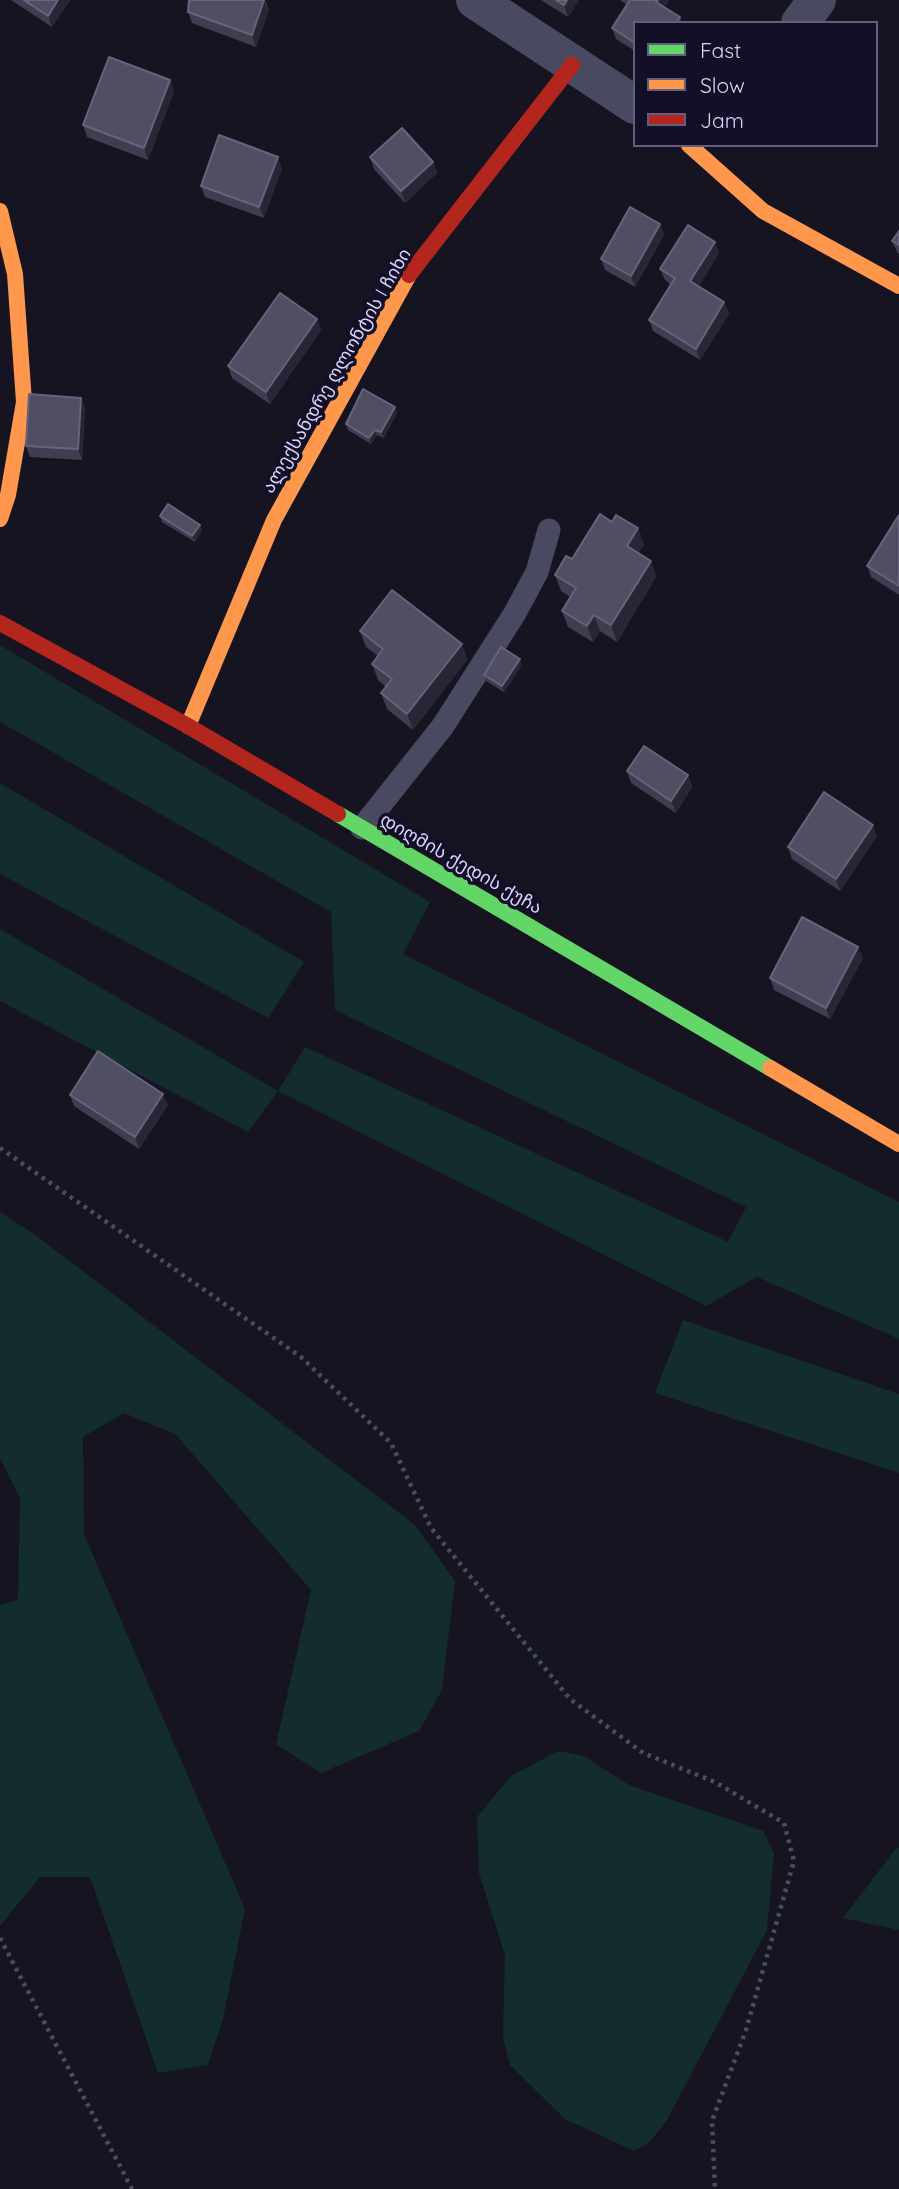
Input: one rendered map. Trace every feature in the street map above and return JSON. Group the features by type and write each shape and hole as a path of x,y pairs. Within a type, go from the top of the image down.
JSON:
{"street":[{"path":"475,0 633,104"},
{"path":"801,21 817,0"},
{"name":"ალექსანდრე ღლონტის I ჩიხი","path":"188,726 274,520 411,271 572,65"},
{"path":"701,149 763,211 899,286"},
{"path":"0,211 15,274 24,402 8,495 0,519"},
{"name":"დიღმის ქედის ქუჩა","path":"0,623 188,726 899,1144"}],"lane":[{"path":"362,828 443,726 515,613 537,572 548,530"}],"path":[{"path":"0,1148 301,1357 391,1443 431,1528 570,1699 643,1753 715,1782 783,1824 794,1861 746,2030 712,2121 715,2189"},
{"path":"0,1938 132,2189"}],"green space":[{"path":"0,645 430,902 403,954 899,1202 899,1339 757,1277 706,1306 278,1091 305,1047 728,1242 746,1207 335,1010 331,912 0,722"},
{"path":"0,783 304,962 268,1018 0,874"},
{"path":"0,929 278,1091 248,1132 0,1001"},
{"path":"0,1212 37,1236 415,1525 455,1581 442,1690 419,1731 321,1773 276,1744 311,1590 175,1434 124,1413 83,1437 84,1534 245,1909 223,2019 208,2065 158,2073 90,1877 40,1877 0,1926 0,1605 18,1600 20,1498 0,1458"},
{"path":"683,1320 899,1394 899,1473 655,1393"},
{"path":"558,1751 584,1756 629,1785 763,1831 774,1853 767,1930 667,2120 649,2143 634,2151 565,2119 510,2065 503,2037 505,1955 479,1873 477,1817 511,1776"},
{"path":"897,1847 899,1930 843,1918"}],"building":[{"path":"24,0 58,0 48,16"},
{"path":"189,0 264,0 252,35 188,12"},
{"path":"630,0 658,0 656,2 680,17 677,21 633,21 633,42 612,28"},
{"path":"109,57 170,80 144,148 83,125"},
{"path":"402,128 433,162 401,191 370,157"},
{"path":"219,135 278,157 259,207 201,186"},
{"path":"630,207 660,224 631,276 601,259"},
{"path":"688,225 715,242 690,281 724,302 696,349 649,320 675,278 660,269"},
{"path":"899,231 899,245 892,241"},
{"path":"280,293 317,319 266,392 228,366"},
{"path":"363,389 395,407 381,432 375,430 369,438 346,424"},
{"path":"29,394 81,398 78,449 26,446"},
{"path":"168,504 200,525 192,536 160,516"},
{"path":"600,514 612,522 616,515 638,528 627,546 651,561 611,625 594,615 587,626 562,611 576,588 555,575 566,556 572,559"},
{"path":"899,515 899,586 867,566"},
{"path":"392,590 462,644 407,714 381,693 392,679 372,664 383,649 360,631"},
{"path":"501,647 520,659 502,686 484,675"},
{"path":"644,746 688,775 671,801 627,771"},
{"path":"824,792 873,825 836,879 788,847"},
{"path":"802,917 858,947 826,1008 770,978"},
{"path":"98,1051 163,1094 135,1137 70,1095"}],"traffic: fast":[{"path":"338,814 770,1068"}],"traffic: slow":[{"path":"691,147 763,211 899,286"},
{"path":"0,211 15,274 24,402 8,495 0,519"},
{"path":"188,726 274,520 409,275"},
{"path":"770,1068 899,1144"}],"traffic: jam":[{"path":"409,275 572,65"},
{"path":"0,623 188,726 338,814"}]}
